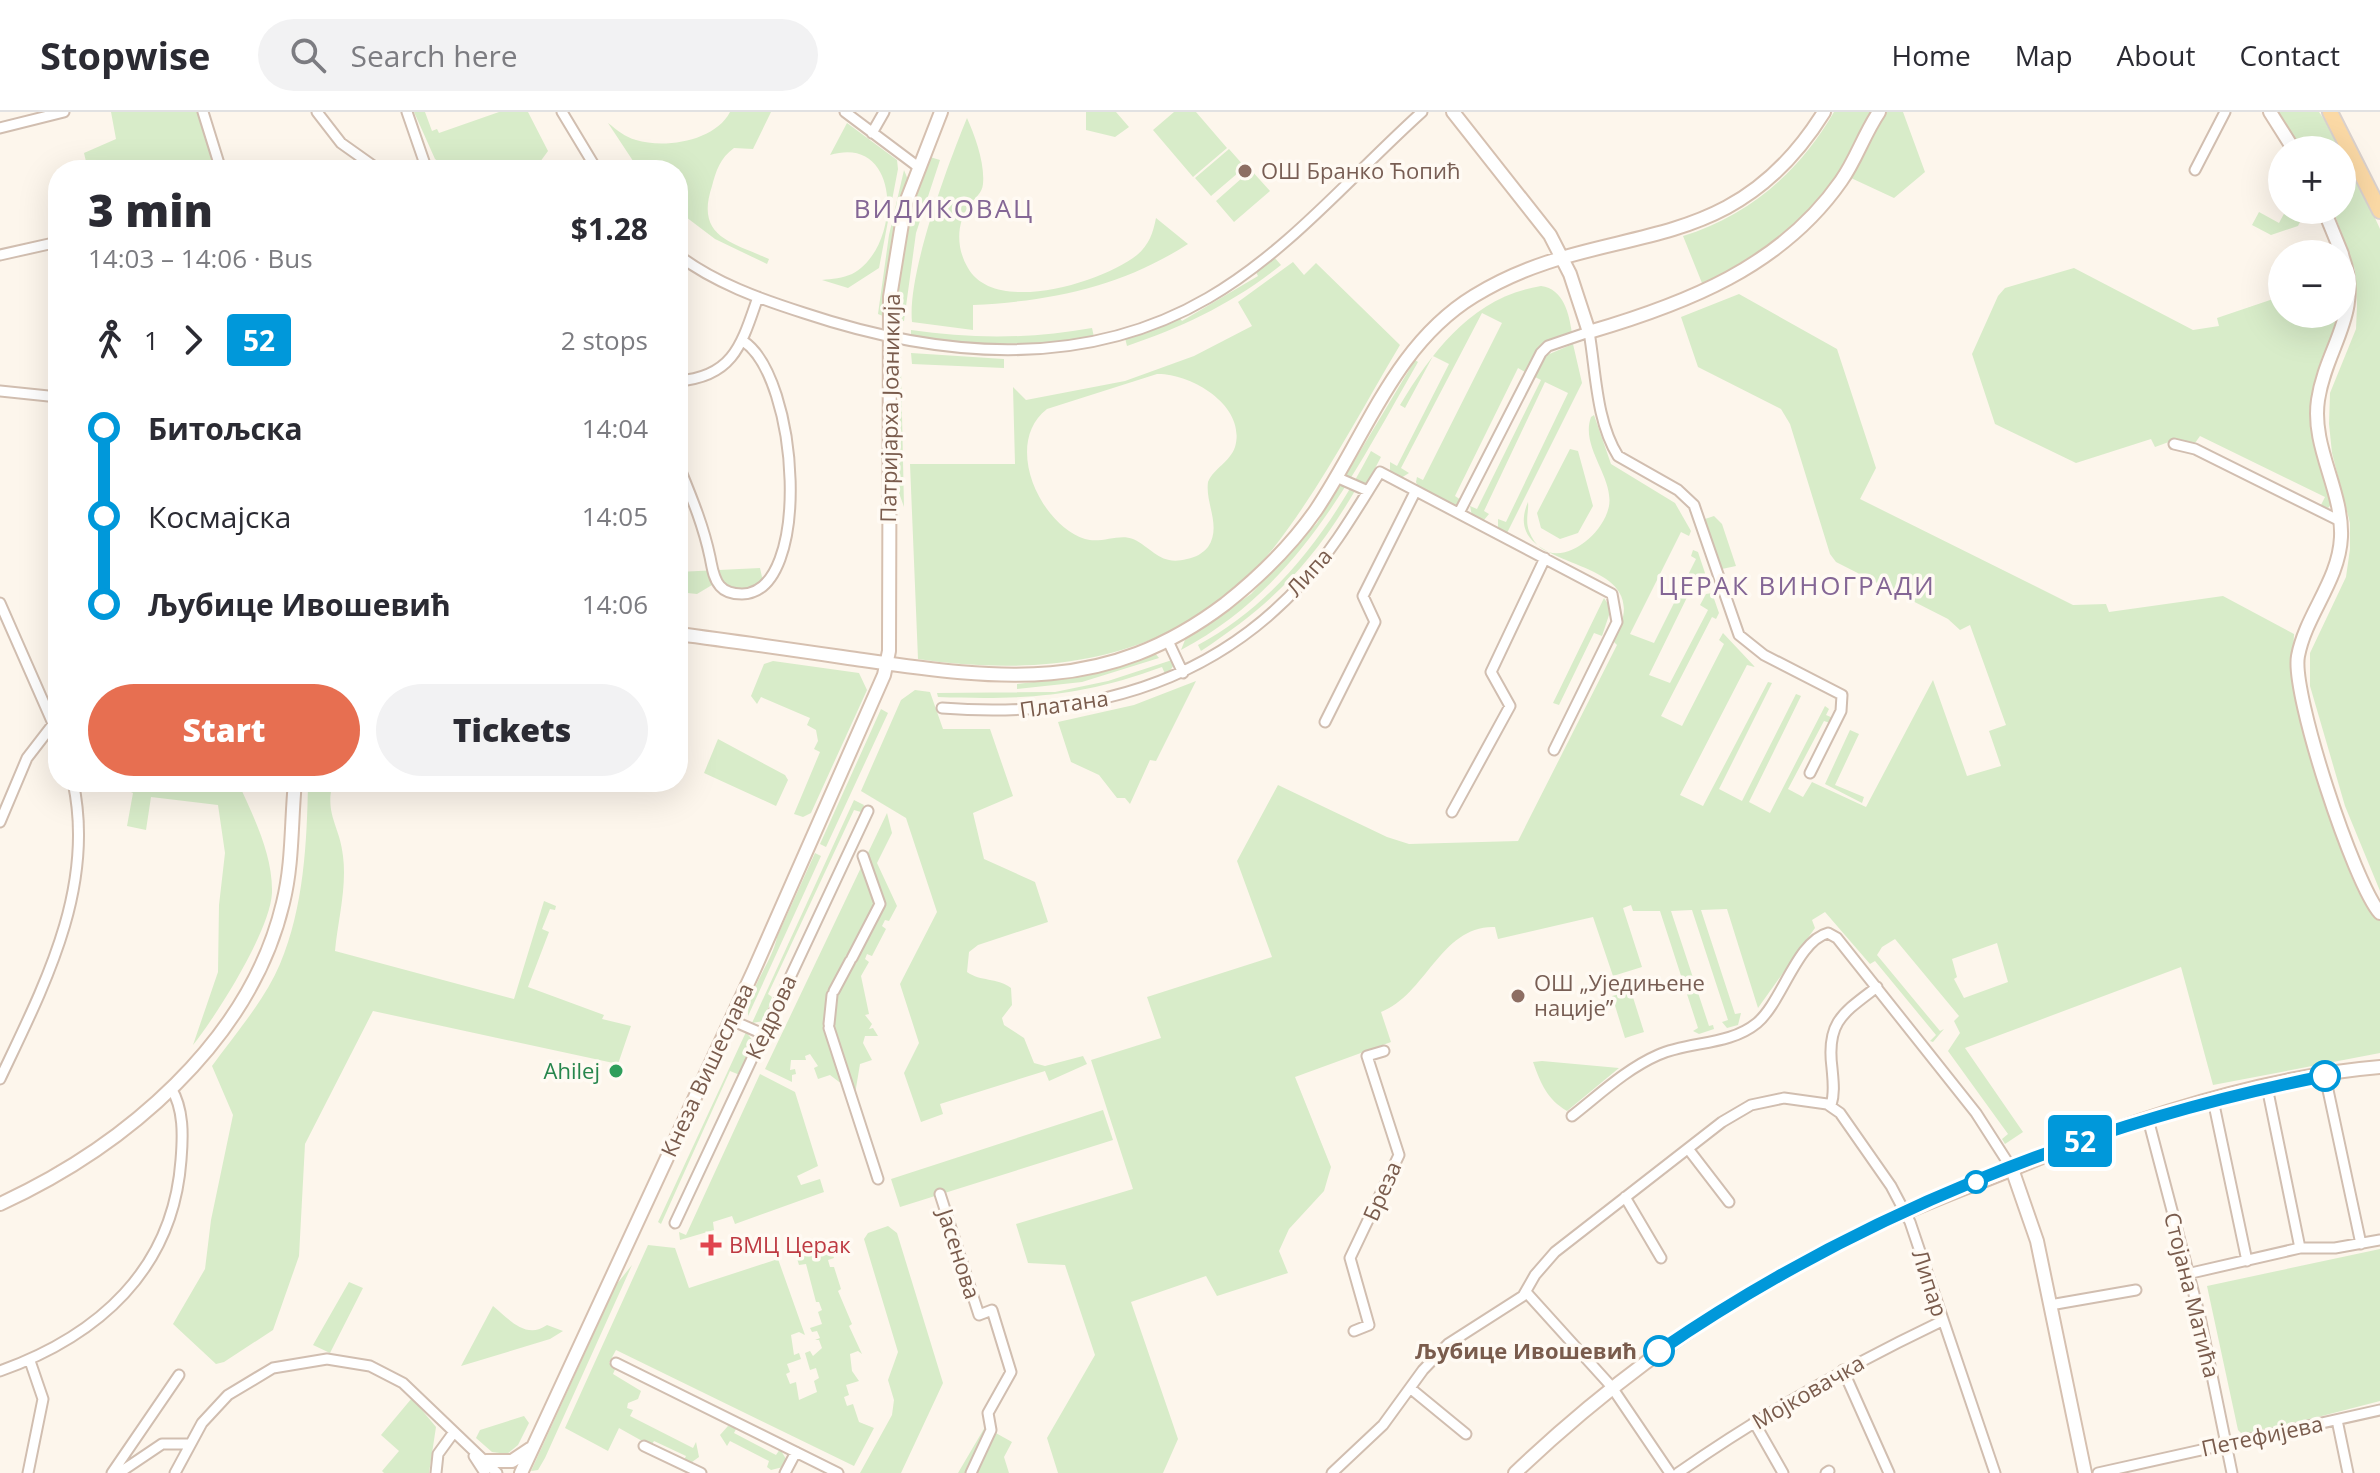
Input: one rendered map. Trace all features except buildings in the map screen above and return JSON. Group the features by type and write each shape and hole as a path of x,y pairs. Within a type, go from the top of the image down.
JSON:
{"main road":[{"name":"Патријарха Јоаникија","path":"887,664 888,339 896,252 917,166 941,112"},
{"path":"1453,112 1517,190 1563,259 1589,332 1714,288 1770,254 1796,232 1842,180 1879,112"},
{"path":"688,635 993,677 1053,674 1111,662 1168,641 1234,597 1284,550 1317,509 1396,373 1426,335 1485,289 1563,259 1686,227 1734,205 1763,185 1793,157 1824,112"},
{"path":"2270,112 2285,136"},
{"path":"2330,112 2380,211"},
{"path":"2344,328 2320,386 2317,421 2340,521 2340,541 2333,573 2299,652 2297,685 2304,715 2358,877 2380,913"},
{"name":"Кнеза Вишеслава","path":"521,1473 731,1020 870,712 887,664"},
{"path":"0,1204 84,1159 124,1131 171,1088 231,1015 272,937 286,891 294,792"},
{"path":"1515,1473 1611,1386 1737,1299 1905,1212 2063,1147 2148,1119 2267,1087 2380,1067"},
{"path":"2012,1169 2037,1241 2085,1473"},
{"path":"485,1467 512,1461 532,1448"}],"street":[{"path":"0,128 64,112"},
{"path":"203,112 218,160"},
{"path":"317,112 341,143 365,160"},
{"path":"407,112 424,160"},
{"path":"562,112 589,160"},
{"path":"845,112 917,166"},
{"path":"872,133 884,112"},
{"path":"688,261 725,284 758,297 888,339 932,347 1009,351 1100,339 1163,319 1205,300 1248,273 1422,112"},
{"path":"2195,170 2225,112"},
{"path":"0,255 48,244"},
{"path":"688,379 711,374 732,357 743,341 758,297"},
{"path":"1459,513 1541,353 1548,346 1589,332 1603,418 1613,448 1618,456 1678,490 1694,505 1739,635 1764,655 1842,695 1841,711 1810,773"},
{"path":"688,487 701,516 718,583 726,591 738,594 764,586 776,570 786,532 790,496 788,450 784,412 775,386 759,354 743,341"},
{"path":"0,391 48,396"},
{"path":"2174,444 2195,449 2340,521"},
{"path":"1336,477 1368,491 1380,472 1612,594 1617,622 1554,750"},
{"name":"Липа","path":"1183,673 1244,633 1302,584 1337,540 1368,491"},
{"path":"1325,722 1375,622 1363,596 1415,492"},
{"path":"1452,812 1510,706 1491,672 1545,558"},
{"path":"0,603 48,710"},
{"path":"1168,641 1183,673"},
{"name":"Платана","path":"942,708 1009,712 1068,707 1113,698 1183,673"},
{"path":"0,822 27,758 48,731"},
{"path":"0,1079 43,987 68,919 77,853 74,792"},
{"name":"Кедрова","path":"675,1223 868,811"},
{"path":"863,856 880,904 833,993 829,1026 878,1179"},
{"path":"1572,1116 1650,1059 1722,1040 1753,1026 1772,1008 1801,958 1824,934 1837,938 1877,987 1976,1113 2012,1169"},
{"path":"1332,1473 1383,1425 1448,1344 1526,1292 1535,1275 1555,1252 1625,1197 1751,1105 1784,1098 1831,1105 1834,1095 1829,1046 1832,1032 1842,1016 1877,987"},
{"path":"731,1020 763,1034"},
{"name":"Бреза","path":"1354,1331 1369,1325 1350,1258 1399,1155 1367,1056 1384,1051"},
{"path":"2325,1076 2361,1244"},
{"path":"2267,1087 2300,1248"},
{"path":"0,1371 30,1361 76,1337 110,1310 131,1287 156,1247 173,1204 181,1166 180,1113 171,1088"},
{"path":"2213,1100 2247,1261"},
{"name":"Липар","path":"1831,1105 1865,1147 1905,1212 1995,1473"},
{"name":"Стојана Матића","path":"2148,1119 2211,1362 2232,1473"},
{"path":"1689,1150 1729,1202"},
{"name":"Јасенова","path":"940,1194 979,1315 992,1310 1011,1372 988,1413 991,1430 971,1473"},
{"path":"1625,1197 1661,1258"},
{"path":"2187,1274 2300,1248 2380,1240"},
{"path":"2050,1305 2136,1290"},
{"path":"1526,1292 1611,1386 1670,1473"},
{"name":"Мојковачка","path":"1678,1473 1754,1422 1843,1370 1942,1321"},
{"path":"175,1473 206,1418 236,1389 273,1368 318,1359 357,1363 387,1373 418,1395 485,1467 497,1473"},
{"path":"28,1473 43,1399 30,1361"},
{"path":"616,1363 838,1473"},
{"path":"1843,1370 1889,1473"},
{"path":"112,1473 179,1375"},
{"path":"1410,1388 1466,1434"},
{"name":"Петефијева","path":"2098,1473 2380,1410"},
{"path":"2337,1420 2348,1473"},
{"path":"1754,1422 1783,1473"},
{"path":"436,1473 438,1454 454,1432"},
{"path":"119,1473 162,1444 190,1444"},
{"path":"644,1446 701,1473"},
{"path":"785,1473 796,1452"}],"green space":[{"path":"111,112 200,112 218,160 86,160 84,153 116,139"},
{"path":"414,112 425,112 432,131 437,129 439,133 499,112 528,112 548,151 541,160 435,159"},
{"path":"730,112 771,112 753,149 734,148 722,160 708,203 708,217 720,235 769,259 767,264 715,239 688,219 688,160 632,160 608,123 636,140 661,144 701,136 723,122"},
{"path":"1086,112 1116,112 1129,127 1115,137 1086,130"},
{"path":"1174,112 1196,112 1227,148 1193,177 1153,130"},
{"path":"1834,112 1876,112 1817,203 1756,255 1704,288 1683,236 1730,216 1770,189 1805,153"},
{"path":"1887,112 1903,112 1925,172 1894,198 1851,178 1851,170"},
{"path":"2277,112 2319,112 2334,136 2292,136"},
{"path":"967,118 981,159 983,184 965,211 959,236 968,268 982,282 1001,290 1024,292 1076,284 1137,255 1150,238 1156,218 1188,244 1137,271 1085,289 1030,300 973,305 973,330 912,322 912,301 922,248"},
{"path":"847,123 897,160 898,169 879,268 848,288 822,280 852,274 868,261 880,241 886,219 887,196 882,176 871,161 854,153 830,155"},
{"path":"1229,149 1245,167 1211,196 1195,178"},
{"path":"930,157 940,160 916,233 904,321 897,321 899,279 906,238"},
{"path":"904,170 908,180 889,262 883,316 878,314 889,235"},
{"path":"1251,170 1270,191 1234,222 1216,201"},
{"path":"2356,176 2380,229 2380,891 2345,806 2310,686 2310,653 2346,577 2350,549 2350,523 2332,453 2329,424 2330,393 2356,329 2356,240 2344,240 2338,224 2356,224"},
{"path":"2259,212 2268,217 2268,224 2299,224 2271,235 2252,225"},
{"path":"1274,257 1281,265 1226,302 1168,331 1127,346 1125,338 1179,317 1182,321 1258,276 1256,272"},
{"path":"1293,262 1304,275 1316,263 1400,345 1325,473 1275,546 1240,584 1201,614 1158,637 1113,652 1066,662 1018,666 968,665 918,659 910,464 1015,464 1013,387 1026,400 1125,381 1194,356 1252,326 1238,302","holes":["1157,374 1171,375 1200,386 1213,395 1233,418 1235,447 1208,482 1213,523 1208,547 1193,557 1178,561 1164,558 1128,537 1091,540 1068,531 1053,517 1032,481 1028,442 1034,424 1047,409"]},
{"path":"2074,268 2193,330 2219,326 2217,318 2268,301 2268,328 2337,328 2315,388 2312,418 2316,447 2332,504 2328,508 2321,505 2325,497 2200,436 2195,443 2177,439 2155,447 2151,439 2076,463 1995,424 1972,354 1998,296 2005,288"},
{"path":"1541,286 1549,288 1560,297 1567,311 1572,333 1547,342 1525,372 1518,368 1455,496 1461,500 1458,505 1450,505 1418,487 1417,477 1423,480 1502,323 1482,313 1401,468 1409,473 1401,478 1390,473 1390,462 1397,466 1449,364 1433,356 1475,314 1517,292"},
{"path":"1739,294 1837,349 1876,468 1860,499 2073,605 2106,604 2109,612 2223,596 2294,634 2292,674 2299,716 2351,876 2363,900 2380,921 2380,1053 2213,1085 2181,967 1965,1048 2023,1132 2005,1144 2002,1139 2008,1134 1948,1051 1960,1033 1954,1021 1959,1016 1895,939 1882,947 1877,955 1940,1031 1944,1029 1933,1042 1930,1041 1936,1035 1875,961 1870,964 1825,912 1812,920 1815,928 1758,1008 1727,909 1701,910 1735,1014 1741,1013 1738,1025 1727,1028 1722,1022 1728,1020 1692,910 1671,911 1709,1026 1713,1025 1714,1029 1699,1034 1693,1031 1698,1028 1660,911 1633,911 1631,905 1623,908 1642,967 1613,976 1593,917 1498,939 1495,927 1476,929 1447,949 1410,991 1381,1012 1391,1042 1295,1077 1331,1167 1324,1191 1289,1229 1279,1251 1288,1273 1217,1296 1206,1276 1131,1302 1178,1439 1163,1473 1058,1473 1047,1438 1095,1355 1065,1265 1028,1263 1016,1224 1133,1189 1091,1060 1161,1038 1147,997 1272,957 1237,861 1278,785 1387,837 1409,844 1518,841 1617,645 1613,641 1624,611 1618,590 1602,576 1550,552 1560,553 1585,542 1604,519 1609,506 1607,484 1590,439 1589,428 1594,415 1611,464 1675,503 1691,531 1689,536 1681,532 1630,634 1654,643 1696,559 1691,556 1693,550 1698,552 1705,573 1701,583 1695,581 1649,675 1670,683 1708,610 1700,605 1706,594 1712,593 1719,613 1716,619 1712,617 1661,716 1682,726 1724,644 1719,640 1723,633 1755,667 1747,665 1680,795 1703,806 1768,682 1772,683 1719,789 1742,801 1796,694 1801,696 1749,802 1770,813 1825,706 1829,709 1826,715 1833,718 1830,723 1824,721 1788,789 1803,797 1812,782 1866,807 1933,680 1967,776 2001,766 1989,731 2006,725 1970,625 1960,630 1948,619 1836,562 1830,554 1790,424 1781,409 1698,367 1681,317","holes":["1997,943 2008,982 1964,998 1954,979 1957,977 1952,959"]},
{"path":"1092,328 1094,337 1048,342 980,344 911,338 911,330 1002,336"},
{"path":"1573,344 1582,383 1507,533 1503,533 1498,530 1498,519 1506,522 1568,393 1545,382 1484,511 1489,514 1484,520 1472,516 1470,506 1477,509 1541,380 1535,377 1547,355"},
{"path":"911,353 1004,359 1004,368 912,364"},
{"path":"1432,358 1405,408 1400,405 1413,384"},
{"path":"1415,360 1418,362 1346,486 1291,561 1259,594 1222,624 1181,650 1185,640 1251,594 1317,523"},
{"path":"893,369 901,370 904,507 894,479"},
{"path":"1570,449 1578,451 1593,506 1578,533 1560,539 1541,528 1537,513"},
{"path":"1371,451 1381,457 1363,491 1356,489 1307,561 1249,616 1201,651 1198,645 1253,608 1299,562 1338,508"},
{"path":"1528,502 1527,523 1537,544 1524,526"},
{"path":"1714,516 1722,524 1736,566 1722,569 1705,519"},
{"path":"760,568 764,586 738,594 717,582 697,594 688,593 688,572"},
{"path":"1604,598 1611,609 1602,636 1594,633 1559,705 1553,703"},
{"path":"1155,653 1159,658 1082,682 1017,689 1017,684 1090,675"},
{"path":"1172,660 1174,665 1166,676 1162,667 1105,685 1052,694 969,698 938,697 937,693 1055,692 1108,681"},
{"path":"773,661 859,673 867,690 811,813 803,817 794,814 820,752 814,749 818,741 816,730 807,725 810,718 761,697 757,704 751,696 764,664"},
{"path":"1196,681 1156,761 1150,760 1130,804 1125,798 1117,798 1099,775 1071,762 1058,722 1134,705"},
{"path":"915,690 930,692 943,729 990,729 1013,796 973,813 984,859 1035,882 1048,922 978,945 969,952 967,972 1011,988 1012,1005 1002,1018 1004,1025 1024,1038 1034,1063 1045,1066 1083,1056 1087,1064 1049,1081 1045,1071 940,1104 943,1114 921,1122 904,1073 919,1043 900,984 937,912 906,818 861,791 901,700"},
{"path":"881,709 888,713 826,847 820,844"},
{"path":"1850,730 1859,734 1835,785 1864,797 1862,803 1825,784"},
{"path":"718,739 785,775 788,780 776,806 704,773"},
{"path":"131,792 242,792 266,850 272,893 262,929 228,994 193,1045 218,972 219,905 225,853 218,805 151,797 146,830 127,826"},
{"path":"308,792 331,792 331,812 344,868 335,951 514,999 544,901 556,906 555,910 550,909 542,929 549,932 528,987 604,1015 602,1019 631,1026 618,1064 373,1011 305,1144 299,1256 273,1330 216,1364 173,1324 205,1269 211,1220 233,1115 212,1066 266,991 280,964 299,897"},
{"path":"854,800 864,805 861,812 854,810 768,994 772,997 764,1021 752,1023"},
{"path":"887,813 892,833 877,863 897,906 889,921 885,920 882,926 886,929 872,956 867,954 865,959 869,962 861,976 869,1014 865,1015 872,1024 869,1029 873,1028 878,1036 865,1036 863,1043 872,1060 860,1064 855,1094 830,1075 818,1079 814,1068 818,1066 810,1054 805,1056 806,1060 791,1060 790,1070 795,1069 796,1074 792,1075 792,1082 765,1069"},
{"path":"815,853 821,856 748,1016 755,986"},
{"path":"1631,991 1644,1032 1625,1038 1612,996"},
{"path":"746,1032 754,1042 740,1075 730,1071 661,1224 658,1222"},
{"path":"1533,1062 1619,1068 1567,1111 1554,1101 1542,1084"},
{"path":"760,1074 795,1092 818,1166 797,1176 801,1185 820,1179 824,1192 735,1224 732,1216 713,1222 714,1230 680,1240 679,1232 686,1235"},
{"path":"1103,1110 1113,1140 900,1207 891,1179"},
{"path":"888,1226 897,1233 943,1383 901,1473 860,1473 892,1415 894,1400 888,1380 898,1352 864,1239 868,1233"},
{"path":"828,1241 834,1258 828,1260 830,1267 834,1267 841,1289 838,1291 852,1324 849,1326 862,1354 858,1351 850,1354 852,1371 859,1381 846,1385 849,1395 844,1397 847,1406 853,1404 859,1422 874,1428 854,1466 616,1350 609,1363 616,1367 613,1374 641,1391 638,1399 628,1403 627,1408 633,1410 630,1416 693,1448 696,1442 699,1457 692,1462 683,1462 686,1456 654,1441 651,1446 619,1428 608,1451 565,1428 648,1245 675,1248 689,1288 778,1259 805,1335 799,1332 791,1335 794,1355 799,1353 801,1359 787,1364 790,1372 786,1374 790,1384 796,1382 799,1400 817,1392 814,1381 819,1378 816,1368 810,1370 805,1353 810,1351 813,1356 822,1348 819,1340 815,1340 820,1338 817,1331 812,1332 810,1328 822,1324 818,1312 822,1310 816,1302 806,1264 799,1265 795,1252"},
{"path":"2380,1249 2380,1401 2244,1436 2238,1430 2207,1286"},
{"path":"632,1265 545,1458 538,1470 531,1471 616,1285"},
{"path":"349,1282 363,1288 330,1353 313,1345"},
{"path":"493,1306 525,1329 539,1329 547,1325 563,1331 550,1339 461,1366"},
{"path":"412,1398 436,1427 429,1473 384,1473 382,1471 399,1451 381,1435"},
{"path":"524,1416 529,1423 518,1445 507,1454 492,1452 476,1438 480,1430"},
{"path":"728,1426 737,1427 734,1433 776,1455 780,1449 786,1459 783,1467 771,1470 767,1467 769,1461 730,1441 727,1446 720,1435"},
{"path":"985,1427 1012,1442 1004,1457 1009,1473 958,1473"}],"bus line":[{"name":"52","path":"1659,1351 1737,1299 1783,1273 1932,1200 2096,1135 2173,1111 2325,1076"}],"place":[{"name":"ОШ Бранко Ћопић","path":"1245,171"},
{"name":"ОШ „Уједињене нације”","path":"1518,996"},
{"name":"Ahilej","path":"616,1071"},
{"name":"ВМЦ Церак","path":"711,1245"},
{"name":"Љубице Ивошевић","path":"1659,1351"}],"district":[{"name":"ВИДИКОВАЦ","path":"944,209"},
{"name":"ЦЕРАК ВИНОГРАДИ","path":"1797,586"}]}
